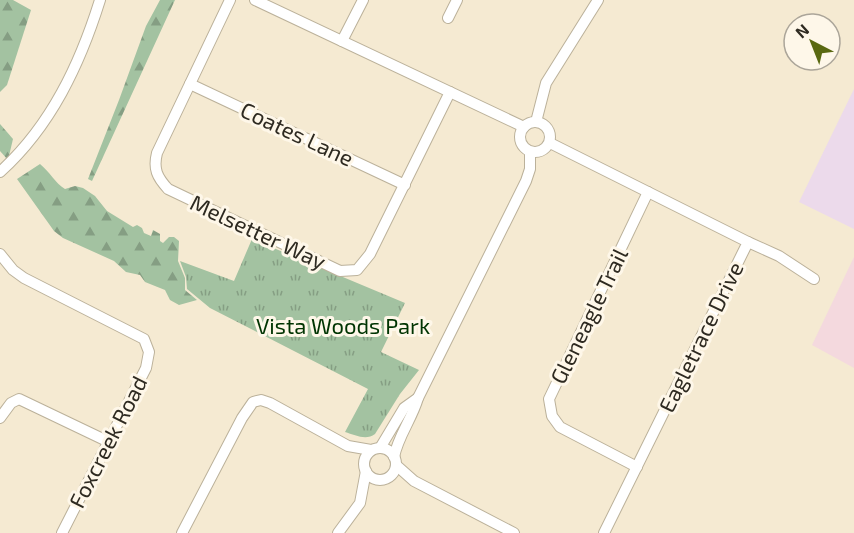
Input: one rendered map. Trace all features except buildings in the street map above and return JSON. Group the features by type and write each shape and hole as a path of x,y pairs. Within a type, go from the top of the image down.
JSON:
{"street":[{"path":"0,172 18,156 40,129 59,98 81,51 100,0"},
{"name":"Melsetter Way","path":"230,0 157,153 154,166 160,181 168,189 340,271 352,272 363,264 377,242 450,92"},
{"path":"255,0 524,127"},
{"path":"342,41 363,0"},
{"path":"448,18 457,0"},
{"path":"536,122 546,83 598,0"},
{"name":"Coates Lane","path":"190,84 405,185"},
{"path":"536,122 546,126 550,143 542,151 530,152 521,144 521,132 529,123 536,122"},
{"name":"Eagletrace Drive","path":"550,143 748,242 604,533"},
{"path":"362,495 392,474 396,446 526,181 530,168 530,152"},
{"name":"Gleneagle Trail","path":"637,467 560,427 552,416 549,399 648,192"},
{"path":"748,242 779,256 814,279"},
{"name":"Foxcreek Road","path":"0,255 13,270 24,278 144,339 149,352 146,368 62,533"},
{"path":"338,533 360,503 367,454 375,449 404,408 418,398"},
{"path":"0,418 10,403 19,399 109,442"},
{"path":"182,533 242,418 253,402 261,400 348,446 372,477 414,481"},
{"path":"348,446 388,450 414,481 514,533"}],"shaded area":[{"path":"854,89 854,229 799,202"},
{"path":"854,257 854,368 812,345"}],"green space":[{"path":"0,0 13,0 31,10 7,85 0,92"},
{"path":"160,0 175,0 92,181 88,179 146,26"},
{"path":"0,124 13,139 8,160 0,151"},
{"path":"40,164 65,189 75,186 83,188 95,196 107,211 133,227 137,225 144,233 151,236 153,230 160,234 160,241 163,243 169,237 174,237 179,241 178,261 185,278 185,290 197,300 179,305 170,300 165,290 145,282 140,275 126,272 114,261 63,238 54,231 17,179"},
{"name":"Vista Woods Park","path":"252,239 405,303 381,352 419,370 372,436 357,436 345,432 368,389 210,308 187,289 186,277 180,261 234,281"}]}
